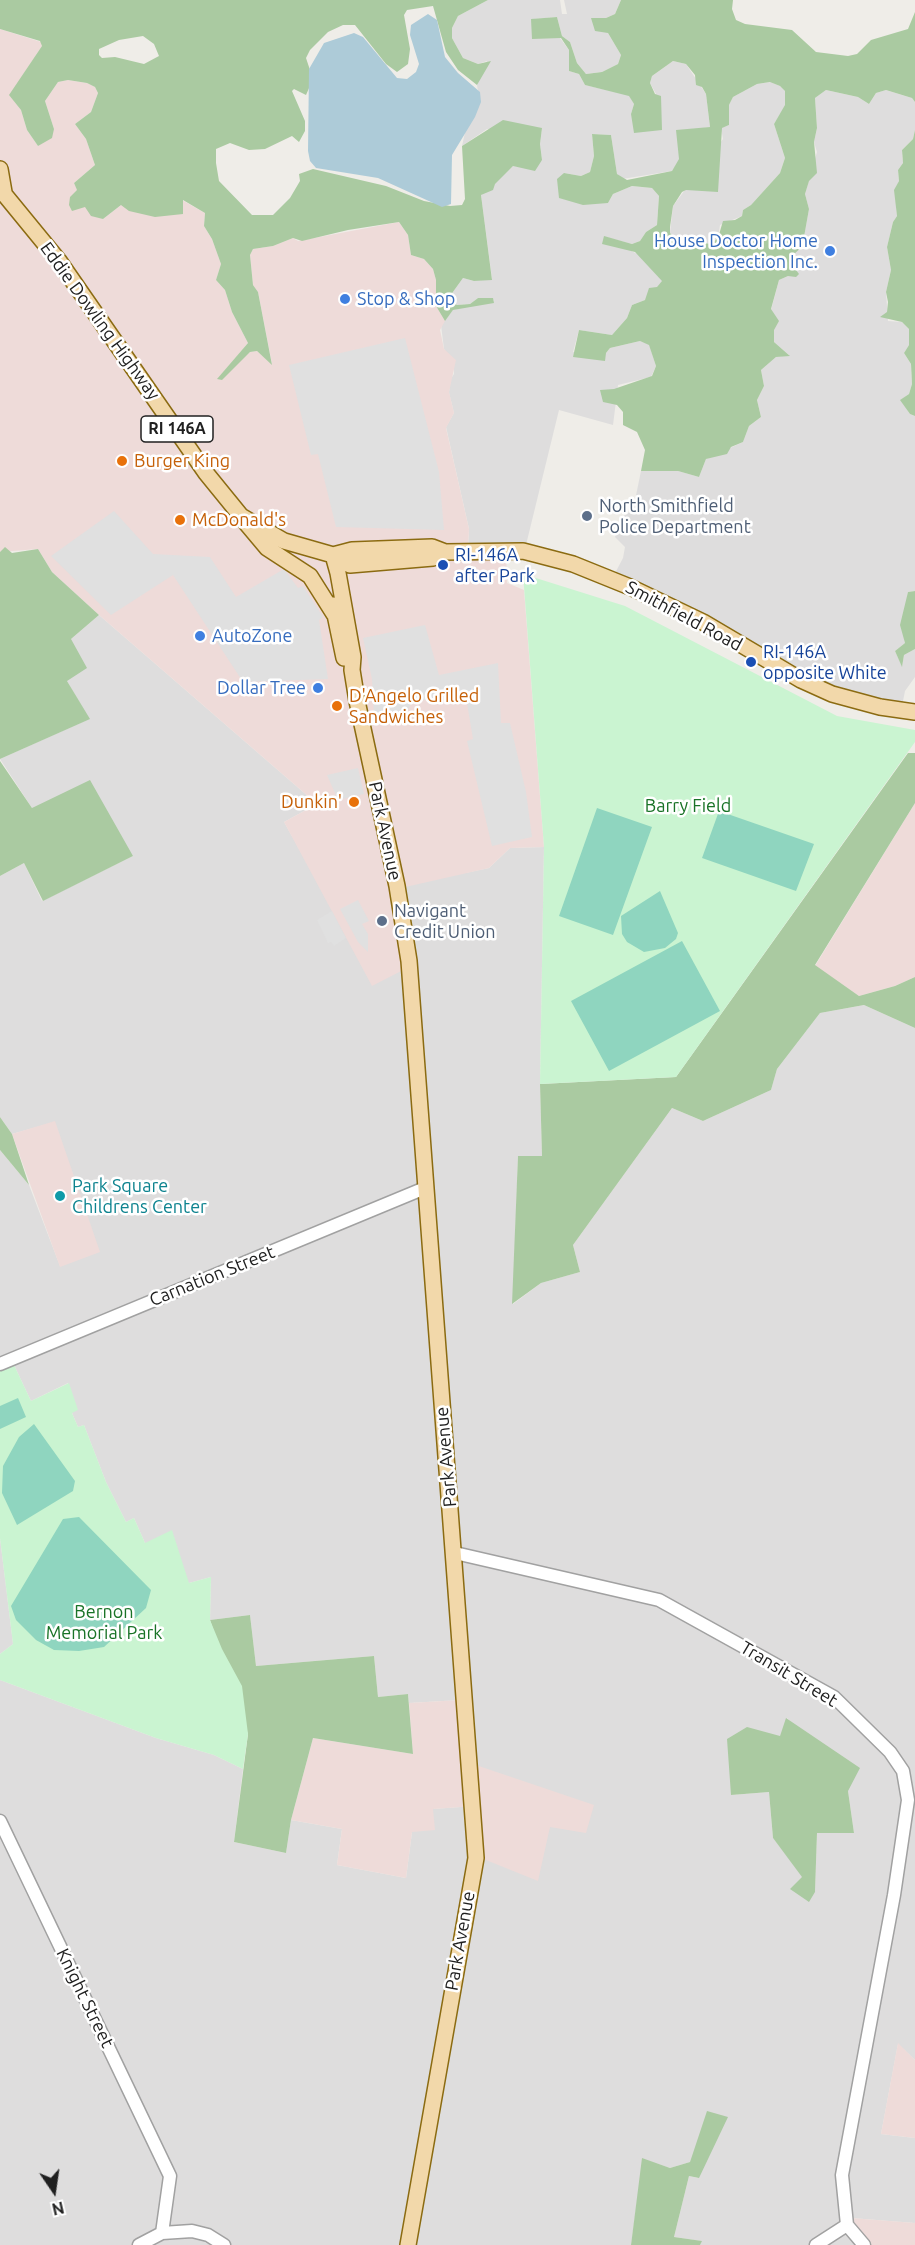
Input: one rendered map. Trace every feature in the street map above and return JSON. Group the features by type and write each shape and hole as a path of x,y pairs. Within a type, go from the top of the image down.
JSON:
{"main road":[{"name":"Eddie Dowling Highway","path":"0,169 2,190 59,261 206,473 240,516 284,541 333,555"},
{"path":"240,516 267,548 310,576 334,614"},
{"name":"Smithfield Road","path":"333,555 350,565 433,558 445,552 523,551 573,564 630,587 703,622 801,680 832,694 880,707 915,712"},
{"name":"Park Avenue","path":"333,555 329,574 334,614 344,660 352,670"},
{"name":"Park Avenue","path":"333,555 353,657 352,670 397,886 409,961 476,1858 408,2245"}],"street":[{"name":"Carnation Street","path":"0,1364 425,1188"},
{"name":"Transit Street","path":"455,1553 659,1600 834,1697 890,1752 903,1771 908,1800 894,1895 842,2175 847,2225"},
{"name":"Knight Street","path":"0,1821 170,2176 162,2233"},
{"path":"816,2245 847,2225 864,2245"},
{"path":"139,2245 162,2233 192,2231 208,2235 224,2245"}],"shaded area":[{"path":"488,0 560,0 562,14 567,14 564,0 621,0 615,14 606,18 608,33 621,55 618,64 602,72 586,74 577,63 570,42 562,36 557,17 534,19 532,38 560,38 569,50 569,71 579,74 585,85 629,95 634,104 631,114 656,94 650,83 652,76 673,61 686,64 706,94 710,127 704,128 672,171 622,179 617,174 611,135 592,134 594,156 590,172 581,176 564,173 608,203 613,194 632,186 652,188 659,196 657,225 646,232 640,241 632,244 605,237 639,255 663,281 645,300 632,305 627,318 612,335 579,330 573,352 606,353 610,348 640,341 649,344 656,366 651,377 618,385 613,425 559,410 525,549 468,548 469,529 446,427 454,413 449,393 454,367 444,349 441,325 453,310 495,300 478,298 470,304 457,305 450,301 450,296 463,278 474,281 492,279 481,195 513,166 526,167 542,160 540,144 542,128 487,129 462,146 466,128 479,98 477,85 487,61 478,64 463,58 452,38 452,28 458,16"},
{"path":"0,29 41,42 42,46 10,95 21,110 27,130 38,146 54,129 45,101 58,82 68,80 87,83 95,87 98,93 91,112 75,124 86,139 95,165 74,183 85,206 103,219 121,205 182,200 205,213 204,226 212,239 221,264 216,280 225,290 232,312 248,343 218,379 250,352 257,351 272,364 258,292 253,285 250,255 253,249 273,246 293,238 298,241 399,222 408,235 411,255 424,259 433,269 436,280 436,306 445,321 440,330 444,349 456,360 449,392 454,413 446,428 469,529 468,548 506,550 507,583 524,590 544,847 510,848 489,868 401,888 407,968 372,986 284,822 317,804 99,615 52,572 38,549 0,552"},
{"path":"771,82 785,91 786,105 774,124 785,158 780,173 751,205 743,210 742,216 720,225 718,238 711,244 676,239 670,233 673,206 723,139 721,128 729,125 729,105 733,97 757,84"},
{"path":"826,90 858,97 869,104 876,93 886,90 912,98 915,102 915,130 913,139 902,150 903,163 898,170 899,181 895,190 897,216 893,222 887,247 891,270 886,292 888,321 902,322 909,329 909,345 904,353 911,364 912,384 909,394 901,400 910,414 915,416 915,591 908,592 903,630 905,643 895,651 902,666 904,655 915,649 915,677 905,691 901,711 834,692 612,579 623,558 625,547 615,537 622,517 633,510 641,471 678,471 699,477 706,459 743,442 749,426 761,417 757,400 764,386 761,370 776,357 789,355 774,342 774,316 771,310 779,280 788,276 793,266 793,255 804,237 809,209 805,194 817,152 814,142 817,128 815,98"},
{"path":"405,338 439,472 444,530 336,527 318,454 311,455 289,365"},
{"path":"114,511 153,554 210,557 236,597 284,569 298,588 303,586 323,617 319,620 328,679 243,682 173,575 111,615 51,556"},
{"path":"99,615 317,804 284,822 329,901 489,868 510,848 544,847 540,1084 542,1156 518,1156 513,1304 541,1283 580,1272 573,1245 672,1108 703,1121 771,1090 777,1069 820,1013 864,1005 915,1028 915,2060 898,2044 881,2134 915,2138 915,2223 851,2218 866,2245 700,2245 701,2241 674,2237 689,2176 698,2178 690,2162 670,2168 643,2159 631,2245 0,2245 0,1680 156,1738 214,1755 243,1769 234,1842 286,1853 291,1820 342,1829 337,1865 406,1878 412,1832 432,1809 475,1806 464,1761 461,1700 409,1703 408,1694 378,1697 374,1656 256,1666 250,1615 210,1620 211,1577 189,1583 145,1543 134,1518 126,1522 106,1482 84,1425 78,1427 72,1413 68,1383 31,1401 14,1365 0,1371 0,1150 29,1185 60,1266 55,1122 12,1134 0,1117 0,876 24,863 42,901 133,856 32,808 0,759 89,719 67,681 71,639","holes":["787,1718 848,1791 854,1833 817,1833 815,1892 773,1838 769,1792 731,1795 780,1737"]},
{"path":"425,625 439,675 498,663 501,723 510,723 526,792 532,837 492,846 467,741 473,739 465,691 411,703 408,710 374,717 372,679 363,638"},
{"path":"358,768 364,794 338,800 327,775"},
{"path":"915,803 915,977 895,986 859,996 815,966"},
{"path":"358,900 369,921 362,924 368,934 368,952 358,942 340,909"},
{"path":"332,911 346,938 334,946 331,942 328,943 317,920"},
{"path":"55,1121 100,1252 60,1267 12,1134"},
{"path":"0,1538 13,1644 0,1654"},
{"path":"461,1700 464,1761 594,1805 586,1833 550,1827 538,1881 481,1858 475,1806 433,1809 435,1830 412,1832 406,1878 337,1865 342,1829 291,1820 313,1738 413,1754 409,1703"},
{"path":"898,2043 915,2060 915,2138 881,2134"},
{"path":"851,2218 915,2223 915,2245 866,2245 850,2222"}],"green space":[{"path":"0,0 488,0 458,16 452,28 452,38 463,58 478,64 491,61 477,85 458,70 446,52 433,6 407,10 404,15 410,49 408,64 397,72 386,64 355,25 343,25 328,32 310,50 306,58 313,79 306,95 294,89 292,91 305,121 305,131 299,142 292,136 265,149 249,150 230,143 216,149 216,163 219,181 252,215 273,215 290,198 300,181 299,174 313,169 386,186 424,201 450,206 462,205 465,199 462,146 503,120 542,128 540,144 542,160 535,171 513,166 495,184 493,190 481,195 492,280 474,281 463,278 450,296 450,301 457,305 470,304 478,298 493,298 494,303 453,310 445,321 436,306 436,280 433,269 424,259 411,255 408,235 399,222 348,230 302,241 293,238 273,246 253,249 250,255 253,285 258,292 272,365 257,351 250,352 222,380 217,379 248,343 232,312 225,290 216,280 221,264 212,239 204,226 205,213 183,200 183,214 155,217 129,211 121,205 103,219 91,216 85,207 72,211 69,205 70,197 77,190 74,183 95,165 86,139 75,124 91,112 98,93 95,87 87,83 68,80 58,82 45,101 54,129 52,138 38,146 27,130 21,110 9,95 42,46 40,41 0,29","holes":["143,36 154,44 159,56 144,64 115,57 102,58 99,55 99,49 119,40"]},
{"path":"621,0 733,0 732,9 736,20 745,24 792,30 816,52 848,56 857,54 871,40 908,29 915,12 915,102 912,98 886,90 876,93 869,104 858,97 826,90 815,98 817,128 814,142 817,173 809,181 805,194 809,209 805,244 793,255 793,266 799,274 796,277 788,276 779,280 771,309 779,321 774,330 774,342 790,356 776,357 761,370 764,386 757,400 761,417 749,426 743,442 731,447 727,454 706,459 699,477 678,471 641,471 645,450 637,432 623,425 623,412 617,405 603,402 600,390 614,389 652,376 656,366 649,345 640,341 610,348 606,353 605,361 573,357 579,330 612,335 627,318 632,305 645,300 649,288 657,287 662,281 635,252 602,244 604,236 632,244 640,241 646,232 657,225 659,196 652,188 632,186 613,194 608,203 583,205 559,198 557,179 564,173 581,176 590,172 594,156 592,134 611,135 617,174 627,180 672,171 679,159 676,130 710,127 706,94 702,87 696,85 695,75 686,64 673,61 652,76 650,83 655,94 661,96 662,130 634,133 631,114 634,104 629,96 585,85 579,74 569,71 569,50 561,38 532,39 531,19 557,17 562,36 570,42 577,63 586,74 602,72 618,64 621,55 608,33 595,31 591,18 606,18 615,14","holes":["770,82 785,91 785,105 774,124 785,158 780,173 751,205 743,210 742,216 735,220 723,221 718,238 711,244 676,239 670,233 670,227 673,206 682,192 686,190 718,192 722,128 729,125 729,105 733,97 757,84"]},
{"path":"915,130 915,416 910,414 900,400 909,394 912,384 911,364 904,353 909,345 909,329 902,322 880,317 887,312 886,292 891,270 887,247 893,222 897,216 894,190 899,181 898,170 903,163 902,150 913,139"},
{"path":"5,547 12,553 38,549 52,572 99,615 71,639 87,668 67,681 90,719 0,759 0,552"},
{"name":"Barry Field","path":"523,574 625,606 837,716 915,730 915,742 676,1077 540,1084 544,847"},
{"path":"915,591 915,649 904,655 902,667 895,651 905,643 900,625 908,592"},
{"path":"908,753 915,753 915,803 815,965 859,996 895,986 915,977 915,1028 864,1005 820,1013 777,1069 771,1090 703,1121 672,1108 573,1245 580,1272 541,1283 512,1304 518,1156 542,1156 540,1084 676,1077"},
{"path":"0,761 32,808 90,780 133,856 43,901 24,863 0,876"},
{"path":"597,808 652,827 613,935 559,916"},
{"path":"719,811 814,844 796,891 702,858"},
{"path":"660,891 678,933 676,939 665,948 644,952 627,942 622,934 621,916"},
{"path":"682,941 720,1011 609,1071 571,1001"},
{"path":"0,1117 12,1134 29,1185 0,1150"},
{"name":"Bernon Memorial Park","path":"14,1365 31,1401 69,1383 78,1410 72,1413 78,1427 84,1425 106,1482 126,1522 134,1518 145,1543 172,1530 189,1583 211,1577 210,1620 222,1649 242,1686 248,1734 243,1769 214,1755 156,1738 0,1680 0,1654 13,1644 0,1538 0,1371"},
{"path":"18,1398 26,1417 0,1429 0,1406"},
{"path":"34,1424 75,1481 73,1491 17,1525 2,1493 3,1466 19,1437"},
{"path":"79,1517 151,1590 146,1608 104,1647 79,1651 54,1650 36,1640 16,1620 11,1606 63,1519"},
{"path":"250,1615 256,1666 374,1656 378,1697 408,1694 413,1754 313,1738 291,1820 286,1853 234,1842 248,1734 210,1620"},
{"path":"786,1718 860,1768 848,1791 854,1833 817,1833 815,1892 809,1902 790,1889 802,1877 773,1838 769,1792 731,1795 727,1739 747,1727 780,1736"},
{"path":"707,2111 728,2117 699,2178 689,2176 674,2237 702,2241 700,2245 631,2245 642,2158 670,2168 690,2162"}],"water":[{"path":"428,14 437,20 445,57 458,73 480,92 481,102 475,117 452,155 451,204 442,207 378,178 316,168 310,161 308,151 309,69 324,43 354,33 363,37 397,78 407,79 416,72 419,64 410,35 411,25"}],"place":[{"name":"House Doctor Home Inspection Inc.","path":"830,251"},
{"name":"Stop & Shop","path":"345,299"},
{"name":"Burger King","path":"122,461"},
{"name":"North Smithfield Police Department","path":"587,516"},
{"name":"McDonald's","path":"180,520"},
{"name":"RI-146A after Park","path":"443,565"},
{"name":"AutoZone","path":"200,636"},
{"name":"RI-146A opposite White","path":"751,662"},
{"name":"Dollar Tree","path":"318,688"},
{"name":"D'Angelo Grilled Sandwiches","path":"337,706"},
{"name":"Dunkin'","path":"354,802"},
{"name":"Navigant Credit Union","path":"382,921"},
{"name":"Park Square Childrens Center","path":"60,1196"}]}
